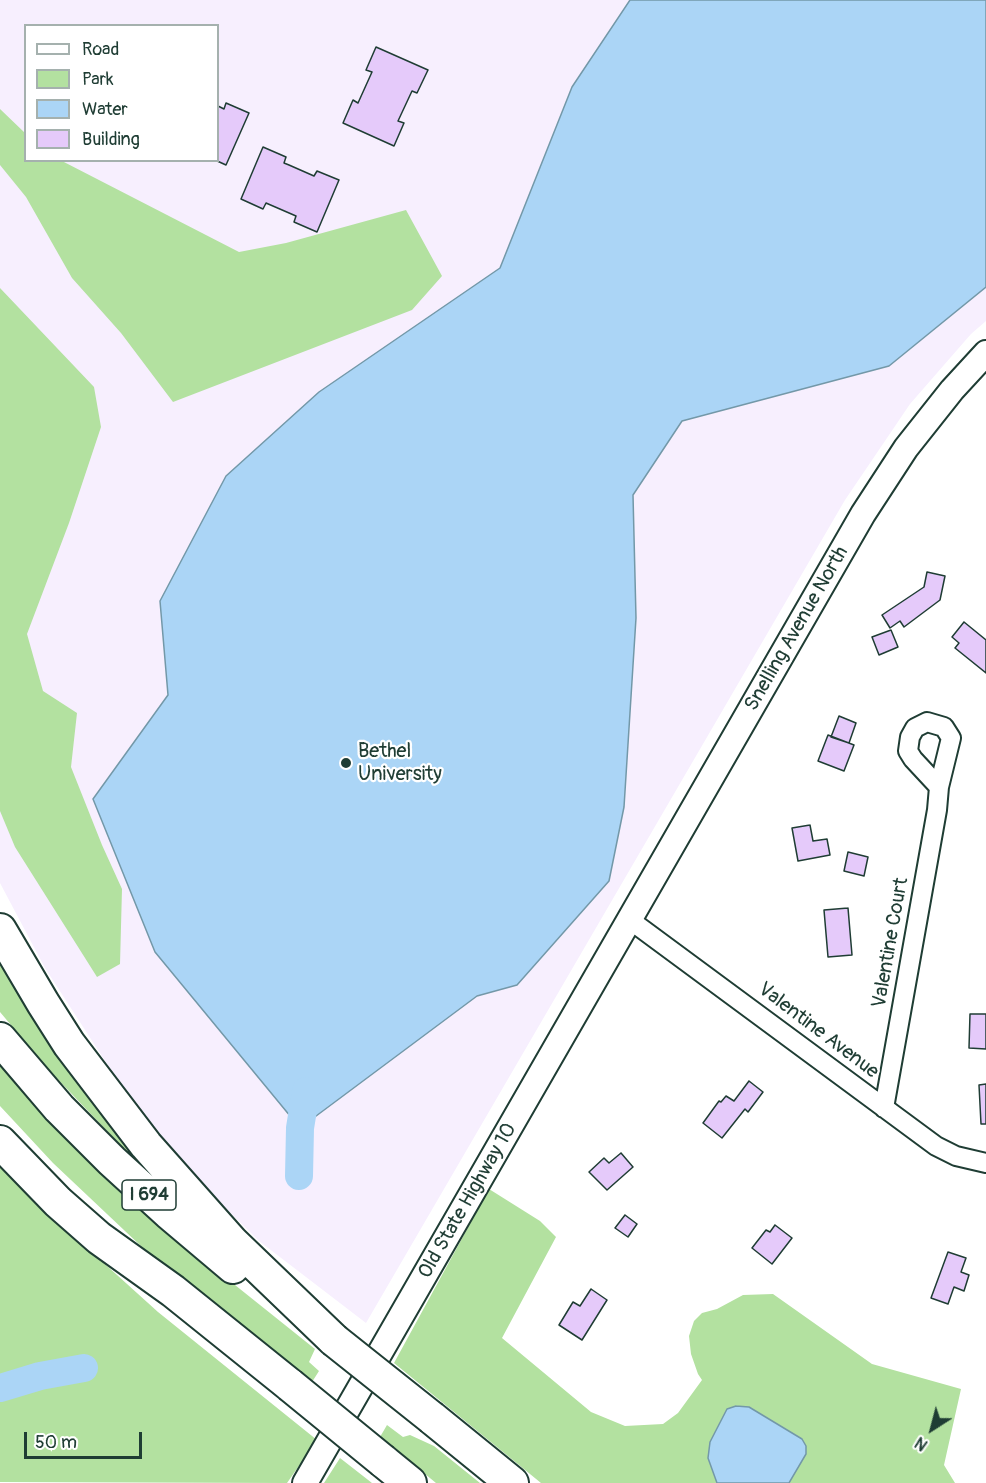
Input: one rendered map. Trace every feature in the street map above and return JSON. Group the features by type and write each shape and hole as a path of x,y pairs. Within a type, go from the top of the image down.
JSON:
{"highway":[{"path":"0,930 42,1003 69,1044 146,1145 232,1242 327,1333"},
{"name":"I 694","path":"0,1039 59,1108 169,1213 285,1307 327,1333 512,1483"},
{"name":"I 694","path":"0,1122 69,1196 158,1280 411,1483"},
{"path":"0,1142 26,1171 74,1216 122,1256 158,1280"}],"street":[{"name":"Snelling Avenue North","path":"630,920 863,514 906,448 952,390 986,353"},
{"name":"Valentine Court","path":"884,1108 935,822 939,787"},
{"name":"Valentine Avenue","path":"630,920 936,1146 956,1156 986,1162"},
{"name":"Old State Highway 10","path":"305,1483 630,920"}],"shaded area":[{"name":"Bethel University","path":"0,0 986,0 986,321 971,334 910,404 845,500 366,1323 259,1241 180,1163 118,1081 45,968 0,883"}],"green space":[{"path":"0,109 24,132 24,162 64,162 239,252 286,243 406,210 442,276 412,310 173,402 121,333 72,278 26,197 0,165"},
{"path":"0,288 94,387 101,427 69,523 27,634 43,691 77,713 71,767 122,889 120,964 97,977 15,847 0,811"},
{"path":"0,952 134,1148 128,1153 47,1068 0,1012"},
{"path":"0,1060 180,1241 315,1349 309,1362 319,1371 312,1382 143,1248 53,1163 0,1106"},
{"path":"0,1162 44,1209 158,1312 317,1440 287,1483 0,1482"},
{"path":"489,1189 540,1221 556,1237 502,1338 591,1412 625,1426 663,1424 678,1413 702,1380 691,1354 689,1336 694,1321 702,1313 717,1309 743,1295 773,1294 872,1364 961,1389 944,1465 955,1483 789,1483 806,1454 727,1409 710,1442 708,1458 717,1483 541,1483 394,1363"},
{"path":"387,1425 403,1437 410,1435 434,1446 480,1483 436,1483 380,1437"},
{"path":"340,1458 372,1483 324,1483"}],"water":[{"path":"630,0 986,0 986,287 889,366 682,421 633,495 636,618 624,807 609,881 517,985 477,996 300,1128 155,952 93,799 168,695 160,601 226,476 319,392 500,268 572,87"},
{"path":"736,1406 749,1407 802,1439 806,1446 806,1454 789,1483 717,1483 708,1458 710,1442 727,1409"}],"building":[{"path":"376,47 428,70 417,93 412,91 398,121 404,123 394,146 343,123 353,100 358,103 372,72 366,70"},
{"path":"226,103 249,113 226,165 219,162 219,106 224,109"},
{"path":"263,147 286,157 284,163 314,176 317,171 339,180 317,232 294,222 296,216 266,203 263,209 241,199"},
{"path":"927,572 945,576 940,600 904,627 900,621 890,628 882,615 924,587"},
{"path":"964,622 986,640 986,673 955,648 959,643 952,637"},
{"path":"891,630 898,647 879,655 872,637"},
{"path":"839,716 856,723 849,743 831,737"},
{"path":"828,735 854,745 844,771 818,761"},
{"path":"810,825 813,841 827,839 830,855 798,861 792,828"},
{"path":"848,852 868,857 864,876 844,871"},
{"path":"848,908 852,955 828,957 824,910"},
{"path":"970,1014 986,1014 986,1049 969,1048"},
{"path":"749,1081 763,1092 748,1112 745,1109 722,1138 703,1123 719,1101 721,1102 726,1096 734,1101"},
{"path":"986,1084 986,1124 981,1124 979,1085"},
{"path":"621,1153 633,1167 607,1190 589,1172 604,1158 609,1163"},
{"path":"625,1215 637,1224 628,1237 615,1228"},
{"path":"775,1225 792,1238 772,1264 752,1248 766,1230 770,1232"},
{"path":"948,1252 966,1258 961,1272 969,1275 964,1291 954,1287 948,1304 931,1298"},
{"path":"591,1289 607,1300 582,1340 559,1325 573,1302 580,1306"}],"waterway":[{"path":"299,1176 300,1128 306,1091"},
{"path":"0,1388 40,1376 84,1368"}],"place":[{"name":"Bethel University","path":"346,763"}]}
